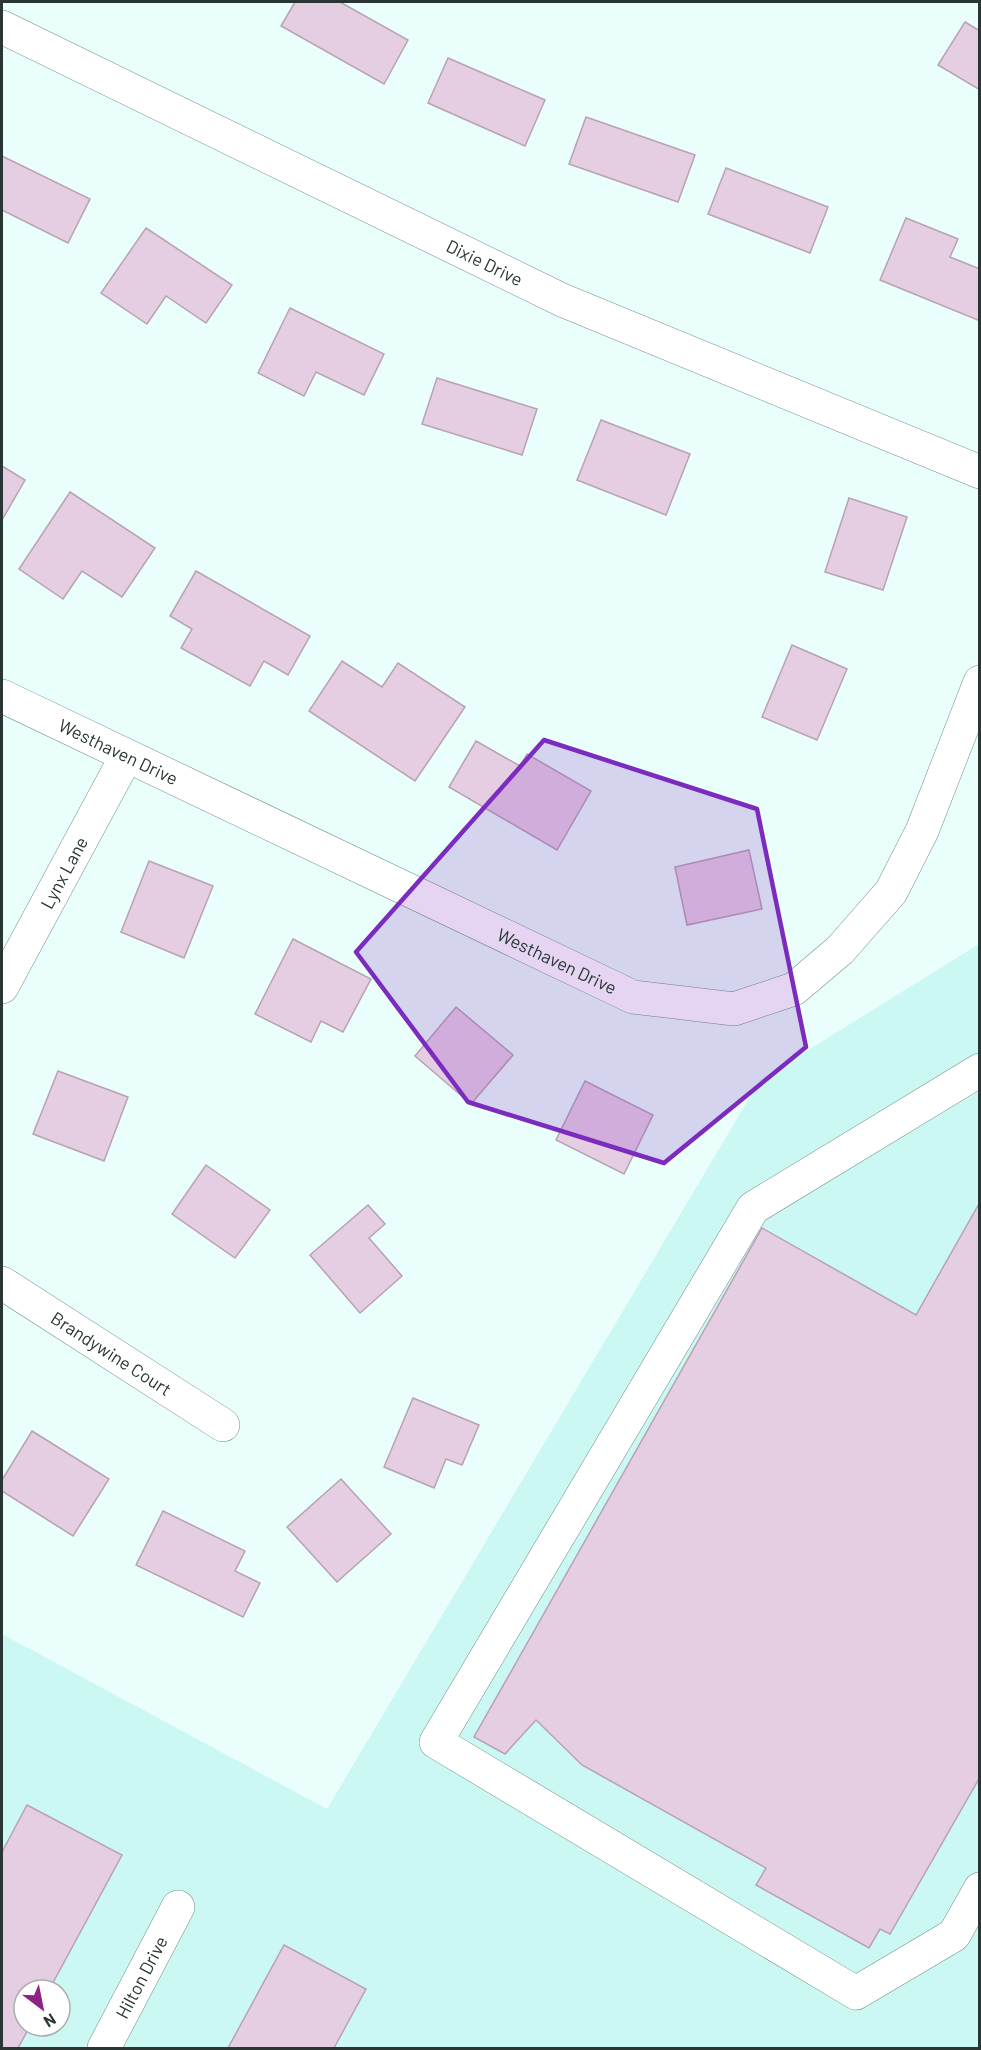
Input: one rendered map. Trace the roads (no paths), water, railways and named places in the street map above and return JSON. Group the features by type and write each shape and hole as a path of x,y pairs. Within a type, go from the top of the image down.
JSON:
{"street":[{"name":"Dixie Drive","path":"2,27 562,300 980,472"},
{"name":"Westhaven Drive","path":"2,696 633,997 734,1009 794,989 840,950 891,892 922,831 980,682"},
{"name":"Lynx Lane","path":"2,987 126,757"},
{"path":"980,1070 753,1208 436,1742 856,1993 954,1935 980,1888"},
{"name":"Brandywine Court","path":"2,1283 223,1425"},
{"name":"Hilton Drive","path":"104,2049 178,1907"}]}
